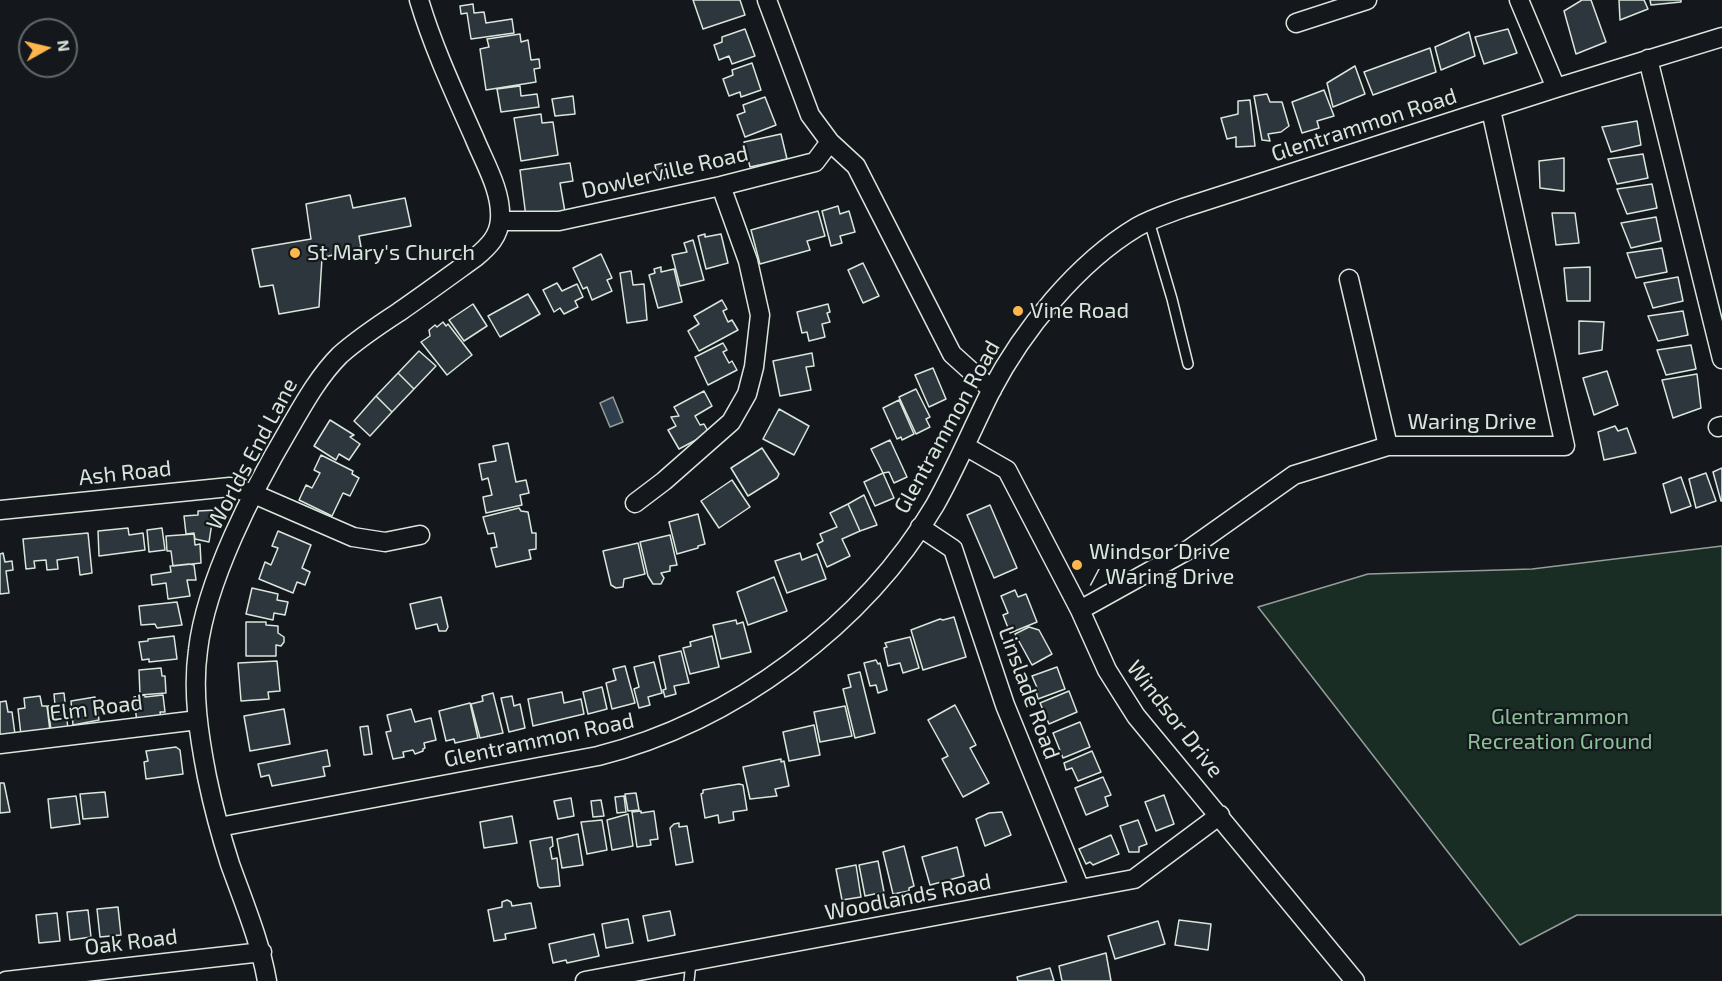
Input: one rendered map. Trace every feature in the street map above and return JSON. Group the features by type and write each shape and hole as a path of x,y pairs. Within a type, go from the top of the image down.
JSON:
{"street":[{"path":"418,0 494,184 500,221"},
{"path":"767,0 810,116 830,142 856,166 952,354 992,390"},
{"path":"1296,23 1367,0"},
{"path":"1519,0 1556,88"},
{"name":"Glentrammon Road","path":"219,827 598,756 663,735 732,701 803,651 863,599 900,557 935,505 992,390 1032,327 1053,300 1083,270 1126,234 1149,221 1192,205 1722,37"},
{"path":"1648,59 1722,359"},
{"name":"Waring Drive","path":"1080,609 1188,550 1294,475 1388,446 1564,446 1491,110"},
{"name":"Dowlerville Road","path":"500,221 559,220 721,186 815,162 830,142"},
{"path":"635,503 664,481 731,422 747,394 754,367 760,315 748,261 721,186"},
{"name":"Worlds End Lane","path":"267,981 262,951 219,827 207,778 198,720 196,676 200,635 214,585 254,494 323,374 370,331 485,249 498,231 500,221"},
{"path":"1349,279 1388,446"},
{"name":"Windsor Drive","path":"965,446 1007,470 1080,609 1107,670 1137,716 1355,981"},
{"name":"Ash Road","path":"0,510 230,487 254,494 353,537 385,542 420,535"},
{"name":"Linslade Road","path":"920,527 953,549 1005,705 1080,889"},
{"name":"Elm Road","path":"0,744 198,720"},
{"name":"Woodlands Road","path":"585,981 1134,879 1220,815"},
{"name":"Oak Road","path":"6,981 262,951"}],"lane":[{"path":"1149,221 1188,363"},
{"path":"689,981 691,962"}],"green space":[{"name":"Glentrammon Recreation Ground","path":"1722,546 1722,915 1577,915 1520,945 1258,607 1368,574 1532,569"}],"water":[{"path":"613,397 623,422 610,427 600,403"}],"building":[{"path":"693,0 740,0 745,15 703,29"},
{"path":"1582,0 1591,0 1606,42 1576,54 1564,11"},
{"path":"1619,0 1644,0 1648,9 1620,20"},
{"path":"1650,0 1681,0 1681,2 1651,5"},
{"path":"473,4 474,13 484,12 486,23 512,19 514,33 471,39 467,13 461,14 460,6"},
{"path":"745,29 755,56 732,64 729,56 719,60 714,45 722,42 722,37"},
{"path":"1508,29 1517,53 1484,64 1475,37"},
{"path":"1469,32 1475,56 1441,70 1435,47"},
{"path":"520,34 521,42 528,40 531,60 539,59 540,68 534,69 536,82 486,90 480,49 489,47 487,39"},
{"path":"1430,48 1436,72 1373,95 1364,72"},
{"path":"752,63 761,90 741,97 740,92 729,96 723,79 733,75 732,70"},
{"path":"1355,66 1365,94 1333,107 1327,83"},
{"path":"520,86 521,96 537,94 539,107 501,112 497,89"},
{"path":"1324,90 1334,116 1317,121 1319,128 1302,133 1292,102"},
{"path":"1267,94 1270,102 1282,102 1289,126 1281,132 1268,134 1270,141 1262,140 1254,96"},
{"path":"573,96 575,114 555,116 552,99"},
{"path":"765,97 776,125 745,137 737,115 745,112 743,105"},
{"path":"1250,100 1255,146 1236,147 1236,137 1227,139 1221,118 1238,114 1238,101"},
{"path":"541,114 542,123 553,122 558,155 521,161 514,118"},
{"path":"1637,121 1641,145 1611,152 1602,127"},
{"path":"781,134 787,159 750,167 744,142"},
{"path":"1643,154 1648,178 1617,184 1608,159"},
{"path":"1564,158 1564,191 1540,188 1539,161"},
{"path":"570,163 573,181 560,183 565,212 526,217 520,170"},
{"path":"664,163 667,178 658,180 655,165"},
{"path":"1652,184 1657,208 1627,214 1617,189"},
{"name":"St Mary's Church","path":"350,195 353,208 405,198 411,226 359,236 361,247 322,258 319,307 279,314 273,285 260,287 252,249 311,239 306,204"},
{"path":"838,206 840,214 849,211 855,232 840,236 842,243 831,246 822,211"},
{"path":"818,211 825,236 807,241 810,250 760,264 751,230"},
{"path":"1552,213 1575,213 1579,243 1556,245"},
{"path":"1656,217 1661,241 1631,248 1621,223"},
{"path":"705,234 705,237 721,234 728,263 706,269 698,236"},
{"path":"693,240 704,280 680,286 672,255 687,252 684,243"},
{"path":"1662,248 1667,272 1636,278 1627,253"},
{"path":"601,254 612,278 607,280 612,291 592,300 587,287 583,289 573,268"},
{"path":"863,263 879,296 863,303 848,270"},
{"path":"661,267 661,272 674,269 682,302 658,308 649,275 655,273 654,269"},
{"path":"1590,267 1590,301 1567,301 1564,268"},
{"path":"631,271 633,285 644,284 647,320 627,323 620,273"},
{"path":"1678,277 1683,301 1653,308 1644,283"},
{"path":"557,283 562,291 577,284 583,297 575,301 578,307 564,314 560,308 554,312 543,290"},
{"path":"528,294 540,314 500,337 488,316"},
{"path":"722,300 727,309 723,311 728,322 732,320 738,330 699,351 688,331 699,324 694,316"},
{"path":"473,304 487,326 464,341 449,320"},
{"path":"828,304 830,312 827,313 830,322 822,324 825,337 809,341 807,332 802,333 797,312"},
{"path":"1683,311 1688,335 1658,341 1648,316"},
{"path":"1579,321 1604,322 1602,350 1579,354"},
{"path":"443,322 446,326 448,324 472,355 447,375 421,342 430,336 429,330"},
{"path":"723,343 727,350 723,352 729,363 732,361 737,370 708,385 695,357"},
{"path":"1691,345 1696,369 1666,375 1657,350"},
{"path":"419,351 436,366 414,389 398,373"},
{"path":"812,353 814,366 806,367 811,390 780,396 773,361"},
{"path":"933,368 946,399 929,407 915,375"},
{"path":"1607,371 1618,405 1594,415 1583,378"},
{"path":"398,373 414,389 392,412 376,396"},
{"path":"1697,374 1701,408 1673,418 1662,380"},
{"path":"916,389 930,417 926,419 930,427 916,434 899,397"},
{"path":"704,391 712,406 695,416 700,425 704,424 709,433 679,449 668,430 676,426 671,417 679,416 674,407"},
{"path":"376,396 392,412 370,436 354,421"},
{"path":"899,400 914,434 902,440 901,437 897,439 883,408"},
{"path":"779,409 809,426 794,455 763,439"},
{"path":"330,420 354,435 350,437 360,444 349,460 339,454 336,460 314,446"},
{"path":"1615,426 1618,431 1627,428 1636,453 1604,460 1598,432"},
{"path":"890,440 907,477 894,483 889,472 883,473 871,449"},
{"path":"508,443 516,482 526,480 529,493 520,495 522,505 486,513 483,497 492,495 488,478 482,480 479,464 496,461 493,446"},
{"path":"762,448 779,474 777,478 748,496 731,468"},
{"path":"321,455 353,471 352,474 359,478 350,496 343,493 332,516 299,500 306,485 312,488 320,473 314,470"},
{"path":"1722,468 1722,501 1721,501 1713,472"},
{"path":"883,473 894,498 875,506 864,482"},
{"path":"1706,473 1716,501 1696,508 1689,479"},
{"path":"1681,477 1691,506 1671,513 1663,484"},
{"path":"732,480 750,507 719,528 701,501"},
{"path":"864,495 877,525 860,531 848,504"},
{"path":"848,504 860,531 842,539 850,556 827,567 817,544 823,541 820,534 837,527 830,513"},
{"path":"990,505 1017,568 994,578 967,515"},
{"path":"519,508 521,511 528,512 532,533 536,533 536,549 529,550 531,559 496,567 491,548 497,547 494,533 488,534 483,517"},
{"path":"216,510 218,516 213,516 209,542 195,539 194,533 186,534 184,516 198,515 198,511"},
{"path":"698,514 705,544 677,554 669,522"},
{"path":"128,528 129,535 143,533 145,550 99,556 98,531"},
{"path":"162,528 165,550 149,552 147,530"},
{"path":"278,531 311,545 302,568 310,572 305,585 297,582 293,593 259,579 265,562 271,565 278,548 272,546"},
{"path":"88,533 92,573 80,575 78,557 57,560 58,569 47,570 46,560 34,561 35,568 26,569 23,539"},
{"path":"194,534 195,545 200,544 201,563 173,566 171,551 167,551 166,536"},
{"path":"670,535 677,565 670,566 670,571 661,573 664,578 661,584 653,584 648,576 640,542"},
{"path":"638,543 645,574 624,579 623,587 616,588 611,585 603,551"},
{"path":"3,553 5,562 12,561 13,570 6,571 9,593 0,594 0,554"},
{"path":"800,553 802,560 817,554 826,579 787,593 775,561"},
{"path":"194,565 196,580 187,580 190,596 168,599 166,583 152,585 151,575 171,572 170,566"},
{"path":"774,577 787,611 748,625 737,592"},
{"path":"252,588 278,594 277,600 288,602 285,615 274,613 273,620 246,614"},
{"path":"1015,590 1018,597 1026,594 1037,622 1010,633 1003,615 1008,613 1001,596"},
{"path":"441,597 448,627 446,631 439,631 437,624 416,629 410,604"},
{"path":"177,602 182,625 157,628 155,624 141,625 139,606"},
{"path":"954,617 966,657 923,670 911,630 940,619"},
{"path":"736,620 737,624 743,622 751,652 721,659 713,625"},
{"path":"246,622 266,622 266,625 278,626 278,633 284,637 284,642 281,646 276,645 276,656 246,656"},
{"path":"1029,627 1039,630 1052,654 1032,665 1015,634"},
{"path":"174,636 177,659 149,662 149,659 142,660 139,642"},
{"path":"712,636 719,667 690,674 683,648 691,646 690,642"},
{"path":"910,637 919,668 903,673 900,663 888,666 884,648 887,647 885,643"},
{"path":"681,651 689,683 674,686 676,694 665,697 663,690 666,689 659,656"},
{"path":"876,660 878,664 880,663 887,690 878,693 876,685 870,686 864,663"},
{"path":"277,661 280,691 268,692 269,699 241,701 238,663"},
{"path":"654,662 662,693 648,697 650,705 639,708 634,689 639,687 634,667"},
{"path":"625,666 635,703 612,709 606,683 616,680 613,669"},
{"path":"1057,667 1065,689 1038,699 1036,691 1038,690 1032,676"},
{"path":"161,668 162,676 165,676 166,693 140,695 139,670"},
{"path":"860,672 875,733 855,738 843,689 851,687 848,675"},
{"path":"602,687 607,709 588,714 583,692"},
{"path":"1069,691 1077,712 1049,724 1040,703"},
{"path":"562,692 564,703 581,699 584,714 533,726 528,699"},
{"path":"64,693 68,729 51,730 48,706 55,705 54,694"},
{"path":"493,693 503,733 480,738 471,704 483,701 482,696"},
{"path":"145,695 145,697 163,695 165,712 160,712 161,718 137,723 134,697"},
{"path":"40,696 42,706 47,706 50,731 21,735 18,709 25,708 24,698"},
{"path":"512,696 514,706 520,704 525,728 509,732 501,698"},
{"path":"95,697 99,720 73,725 71,701"},
{"path":"6,701 8,712 12,712 15,734 0,736 0,702"},
{"path":"470,703 478,738 455,743 454,739 446,741 439,711"},
{"path":"955,705 976,745 970,748 989,783 963,797 942,759 948,756 928,720"},
{"path":"845,706 852,736 820,742 814,712"},
{"path":"284,709 290,744 250,751 244,716"},
{"path":"411,709 415,722 431,718 436,740 424,743 423,751 415,754 413,750 403,752 404,757 393,759 386,732 391,731 387,715"},
{"path":"1080,722 1090,747 1063,758 1053,733"},
{"path":"814,725 820,755 789,761 783,732"},
{"path":"368,726 372,754 364,755 360,727"},
{"path":"176,747 180,750 183,774 146,779 144,762 148,761 146,751"},
{"path":"327,750 330,766 323,767 325,776 272,786 269,775 261,777 258,764"},
{"path":"1092,751 1101,772 1078,781 1072,768 1066,770 1064,763"},
{"path":"781,759 781,762 784,761 789,786 775,789 777,796 750,799 743,767"},
{"path":"1103,777 1111,795 1105,797 1108,806 1086,815 1075,788"},
{"path":"0,783 4,783 10,812 0,813"},
{"path":"743,785 747,810 733,812 734,820 719,823 718,815 705,818 701,794 703,790"},
{"path":"105,792 108,817 83,819 80,794"},
{"path":"636,793 639,810 628,811 625,794"},
{"path":"1164,795 1174,824 1156,831 1145,802"},
{"path":"76,796 80,824 51,828 48,799"},
{"path":"624,796 626,812 617,813 615,797"},
{"path":"571,798 574,816 558,819 554,801"},
{"path":"601,800 604,816 593,817 591,801"},
{"path":"641,811 641,813 654,811 658,839 650,840 651,845 637,847 632,812"},
{"path":"1002,812 1011,835 985,846 976,819 989,813"},
{"path":"628,814 633,846 612,850 607,820"},
{"path":"512,816 517,843 484,848 480,822"},
{"path":"602,820 607,850 587,854 581,822"},
{"path":"1138,820 1147,844 1139,847 1139,852 1129,852 1120,826"},
{"path":"679,823 679,827 687,826 693,862 676,865 670,828"},
{"path":"578,834 583,865 562,868 557,839"},
{"path":"1111,835 1119,854 1093,865 1090,862 1086,864 1079,849"},
{"path":"552,837 553,846 550,848 552,859 557,858 560,886 540,888 530,841"},
{"path":"904,846 914,886 909,888 909,891 893,894 883,852"},
{"path":"957,847 964,876 930,885 922,857"},
{"path":"878,861 884,892 865,896 859,865"},
{"path":"856,865 861,897 842,900 836,869"},
{"path":"507,900 512,906 531,903 536,928 505,934 506,939 494,941 488,910 502,907 502,902"},
{"path":"118,907 121,935 100,937 97,909"},
{"path":"88,910 91,937 70,940 67,912"},
{"path":"670,911 675,935 648,941 643,916"},
{"path":"57,913 60,941 39,943 36,915"},
{"path":"628,919 633,943 606,948 602,924"},
{"path":"1179,920 1211,924 1208,950 1175,945"},
{"path":"1158,921 1165,944 1115,959 1108,936"},
{"path":"594,934 599,956 567,963 566,960 553,963 549,944"},
{"path":"1106,953 1111,981 1062,981 1059,966"},
{"path":"1050,968 1054,981 1018,981 1017,977"}],"place":[{"name":"St Mary's Church","path":"295,253"},
{"name":"Vine Road","path":"1018,311"},
{"name":"Windsor Drive / Waring Drive","path":"1077,565"}]}
